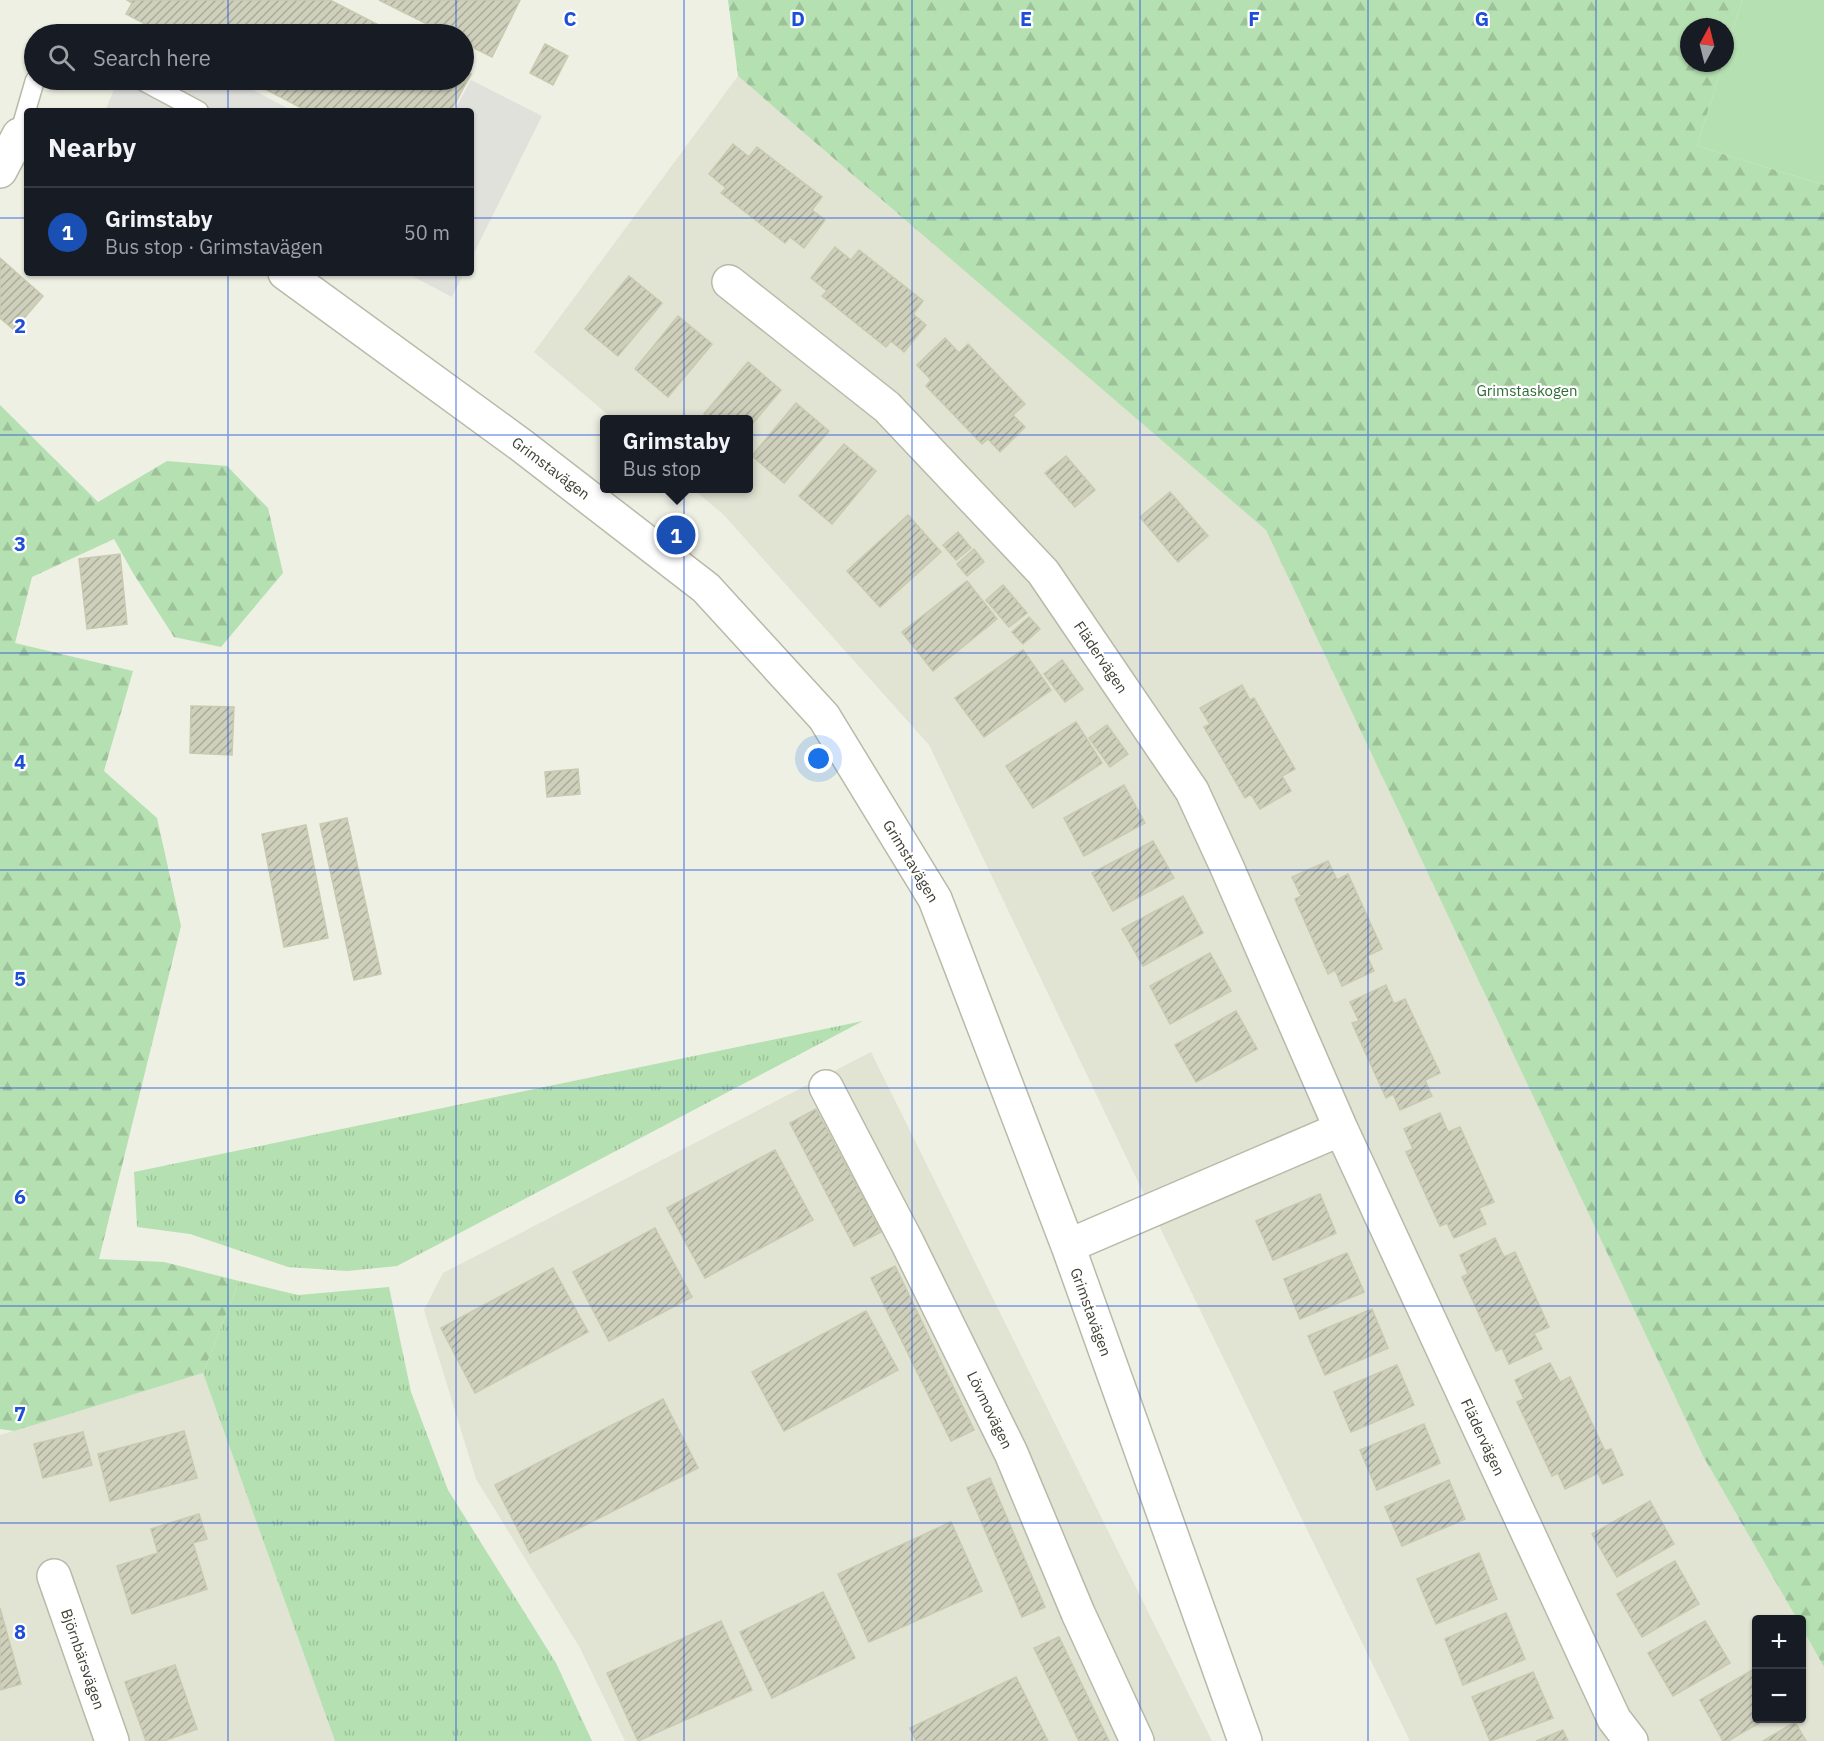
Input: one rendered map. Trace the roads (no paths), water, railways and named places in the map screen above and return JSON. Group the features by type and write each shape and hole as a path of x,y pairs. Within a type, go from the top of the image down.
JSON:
{"street":[{"path":"0,171 15,134"},
{"name":"Grimstavägen","path":"289,276 521,445 706,588 824,717 935,899 1068,1246 1245,1741"},
{"name":"Flädervägen","path":"729,282 887,407 1043,572 1192,791 1341,1129 1614,1719 1631,1741"},
{"name":"Lövmovägen","path":"826,1087 907,1242 1011,1453 1078,1613 1137,1741"},
{"path":"1068,1246 1341,1129"},
{"name":"Björnbärsvägen","path":"54,1576 112,1741"}],"lane":[{"path":"25,108 31,90"},
{"path":"160,90 193,108"},
{"path":"15,134 24,110"}],"place":[{"name":"Grimstaby","path":"676,535"}],"park label":[{"name":"Grimstaskogen","path":"1527,390"}]}
